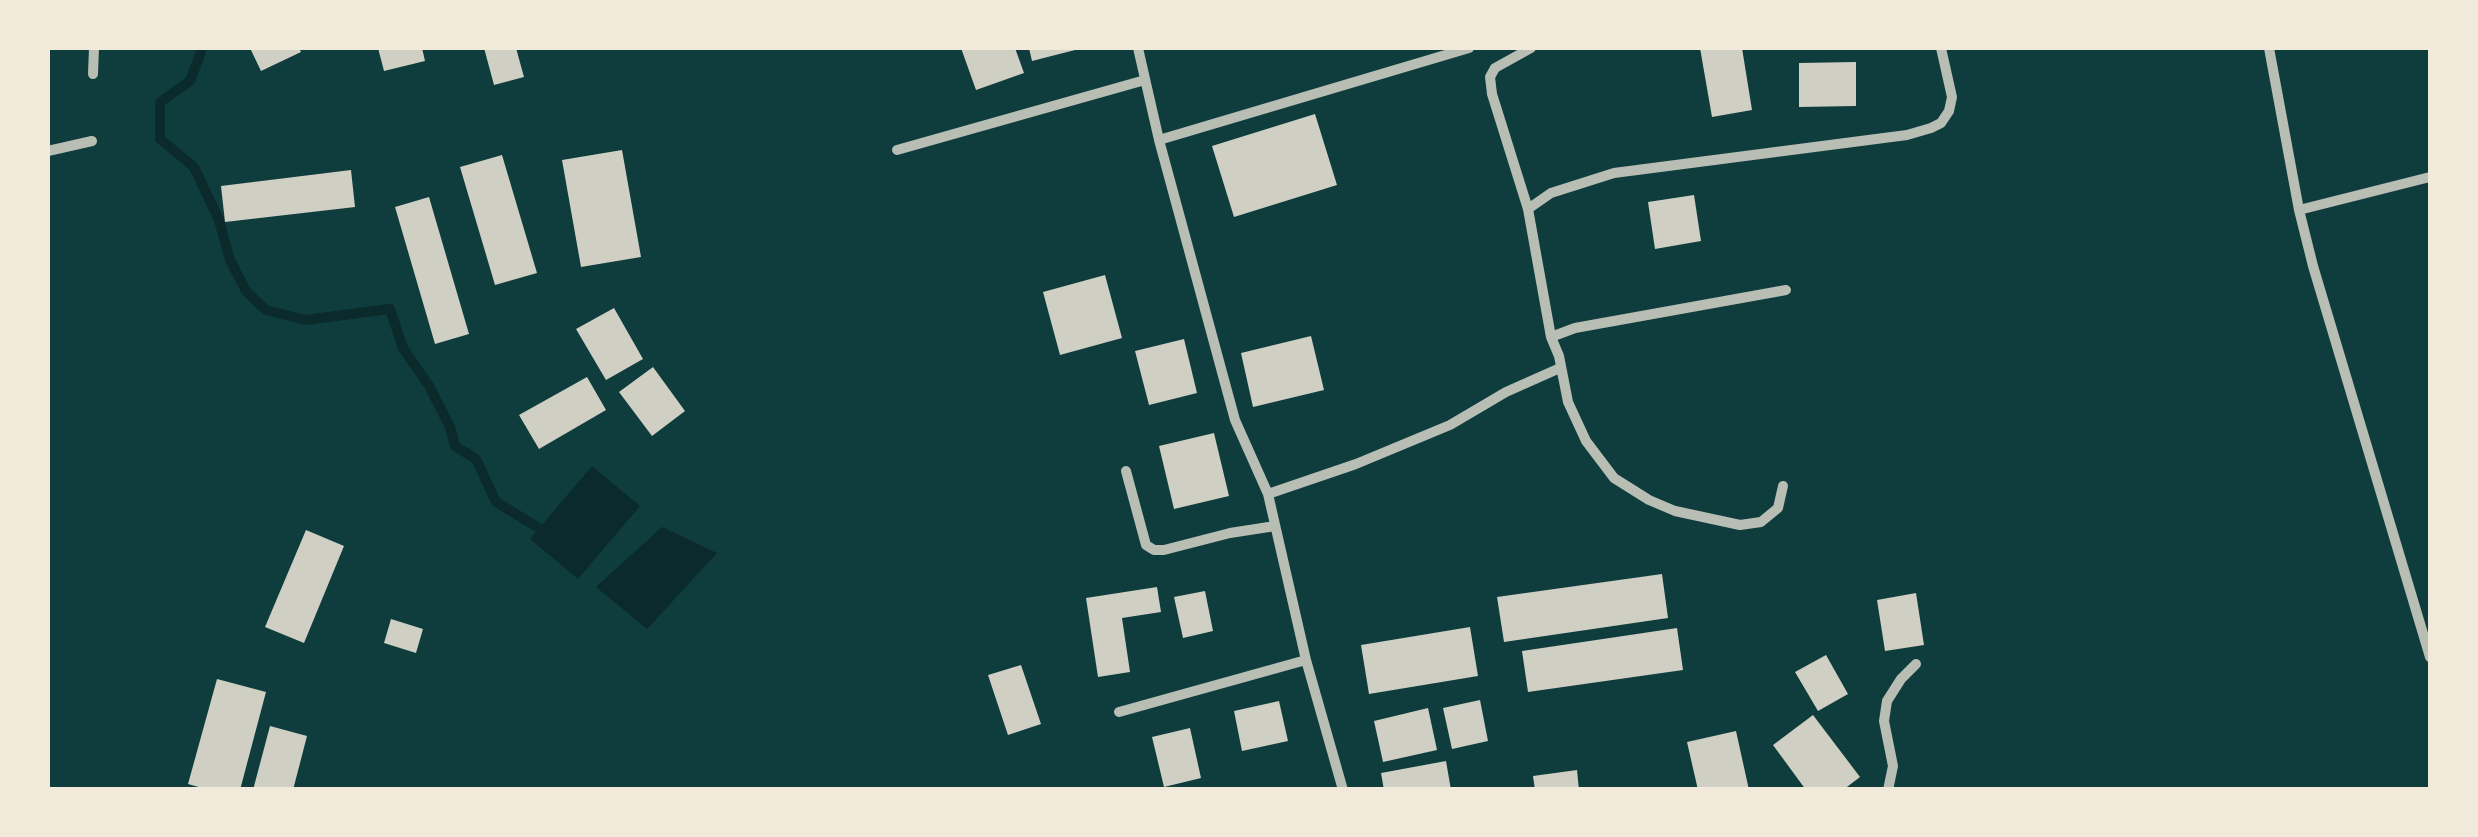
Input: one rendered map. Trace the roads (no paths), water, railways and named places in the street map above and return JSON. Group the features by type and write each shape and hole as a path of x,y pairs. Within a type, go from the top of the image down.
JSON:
{"street":[{"path":"93,74 94,48"},
{"path":"1138,48 1235,420 1268,494 1306,660 1343,790"},
{"path":"1421,48 1423,61"},
{"path":"1159,140 1469,48"},
{"path":"1531,48 1495,68 1490,77 1492,94 1528,209 1551,337 1560,356 1568,402 1586,441 1614,478 1675,511 1740,525 1761,522 1778,508 1783,486"},
{"path":"1528,209 1552,194 1614,173 1907,135 1931,128 1942,123 1950,111 1952,97 1941,48"},
{"path":"2269,48 2313,266 2430,657"},
{"path":"898,150 1146,80"},
{"path":"48,150 92,141"},
{"path":"2299,210 2430,177"},
{"path":"1551,337 1574,328 1786,290"},
{"path":"1268,494 1356,464 1450,425 1506,392 1560,368"},
{"path":"1126,471 1146,546 1154,550 1275,526"},
{"path":"1119,712 1306,660"},
{"path":"1888,790 1893,766 1884,721 1887,701 1916,664"}],"water":[{"path":"592,466 640,506 578,579 530,539"},
{"path":"662,527 717,553 647,629 596,587"}],"waterway":[{"path":"200,48 190,81 160,102 160,139 194,167 246,291 266,310 305,320 390,309 403,348 429,386 455,446 476,459 496,502 539,528"}]}
